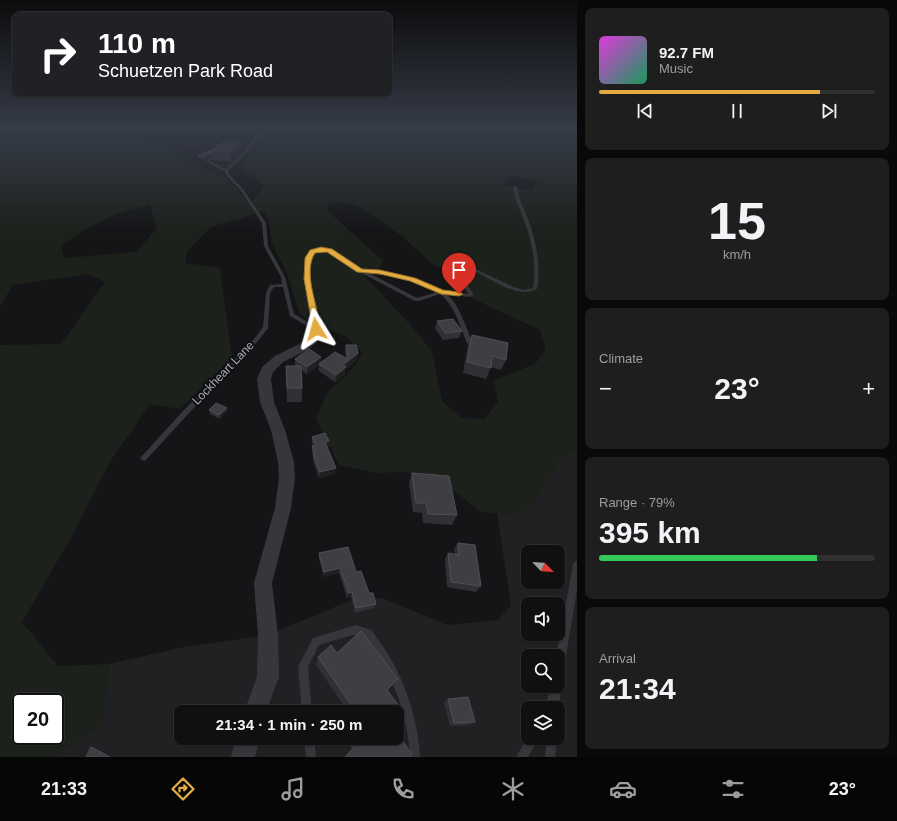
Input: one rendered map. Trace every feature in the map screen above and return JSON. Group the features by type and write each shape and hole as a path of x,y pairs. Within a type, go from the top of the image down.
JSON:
{"street":[{"path":"258,705 268,677 268,635 263,583 283,508 287,478 283,449 278,430 267,402 264,379 267,370 279,359 305,346 314,338 316,329"},
{"path":"243,757 246,745"}],"lane":[{"path":"210,162 226,171 260,216 266,235 266,246 282,277 292,315 316,329"},
{"path":"226,171 234,162"},
{"path":"316,329 316,318 310,301 308,258 312,252 321,249 329,250 360,270 417,300 441,292 450,292 468,296 472,295 461,279 450,268 452,265 467,267 512,288 523,291 534,289 537,282 537,268 526,220 515,188"},
{"path":"360,270 380,272 412,279 441,292 446,296 455,311 470,343"},
{"name":"Lockheart Lane","path":"144,458 256,340 266,327 268,293 272,286 284,285"},
{"path":"562,649 577,565"},
{"path":"306,705 303,667 316,641 356,630 368,634 394,675 406,709 415,748 415,757"},
{"path":"310,745 311,757"},
{"path":"521,757 529,745"},
{"path":"550,757 551,745"}],"shaded area":[{"path":"0,162 193,162 218,175 223,174 250,204 264,186 242,169 243,162 577,162 577,447 557,464 532,506 510,514 481,512 448,486 407,472 376,473 339,465 316,418 328,392 356,365 362,352 347,337 307,320 299,312 287,273 272,244 269,221 264,211 211,227 186,253 186,263 220,268 232,358 180,409 150,404 110,462 72,536 22,622 58,666 109,664 103,724 51,757 0,757 0,345 61,344 105,282 88,274 13,285 0,306","holes":["509,176 537,181 533,191 504,185","337,202 348,203 362,208 400,235 434,265 446,269 471,298 540,330 546,349 535,364 494,380 498,401 485,419 462,418 442,401 432,352 417,332 360,271 379,269 383,261 327,210 328,204","150,205 157,228 136,252 64,258 61,246 86,229 124,211"]},
{"path":"577,447 577,757 51,757 102,724 109,664 185,647 268,635 356,598 382,598 447,625 498,620 511,605 497,513 510,514 532,506 557,463"}],"building":[{"path":"453,319 462,331 445,333 437,321"},
{"path":"472,335 508,343 506,360 492,356 491,368 467,362"},
{"path":"346,345 356,345 358,353 343,365 346,367 336,375 319,364 335,352 348,359"},
{"path":"309,349 321,357 307,367 295,359"},
{"path":"286,366 301,366 302,388 287,388"},
{"path":"216,403 227,408 219,415 209,410"},
{"path":"325,433 329,441 325,442 336,468 320,472 313,454 315,454 312,446 316,445 312,437"},
{"path":"412,473 449,476 457,515 428,514 426,503 416,503"},
{"path":"458,543 475,545 481,586 451,582 448,553 459,555"},
{"path":"348,547 356,572 361,571 369,593 373,593 376,604 356,608 352,592 349,593 340,568 324,572 319,553"},
{"path":"361,631 398,679 387,690 398,705 351,705 318,657 331,645 337,653"},
{"path":"468,697 475,722 454,723 448,699"},
{"path":"404,743 412,754 410,757 345,757 356,745 404,745"},
{"path":"91,747 110,757 86,757"}],"route":[{"path":"316,329 316,318 310,301 307,270 308,258 312,252 321,249 329,250 350,266 360,270 380,272 412,279 441,292 444,291 459,294"}]}
